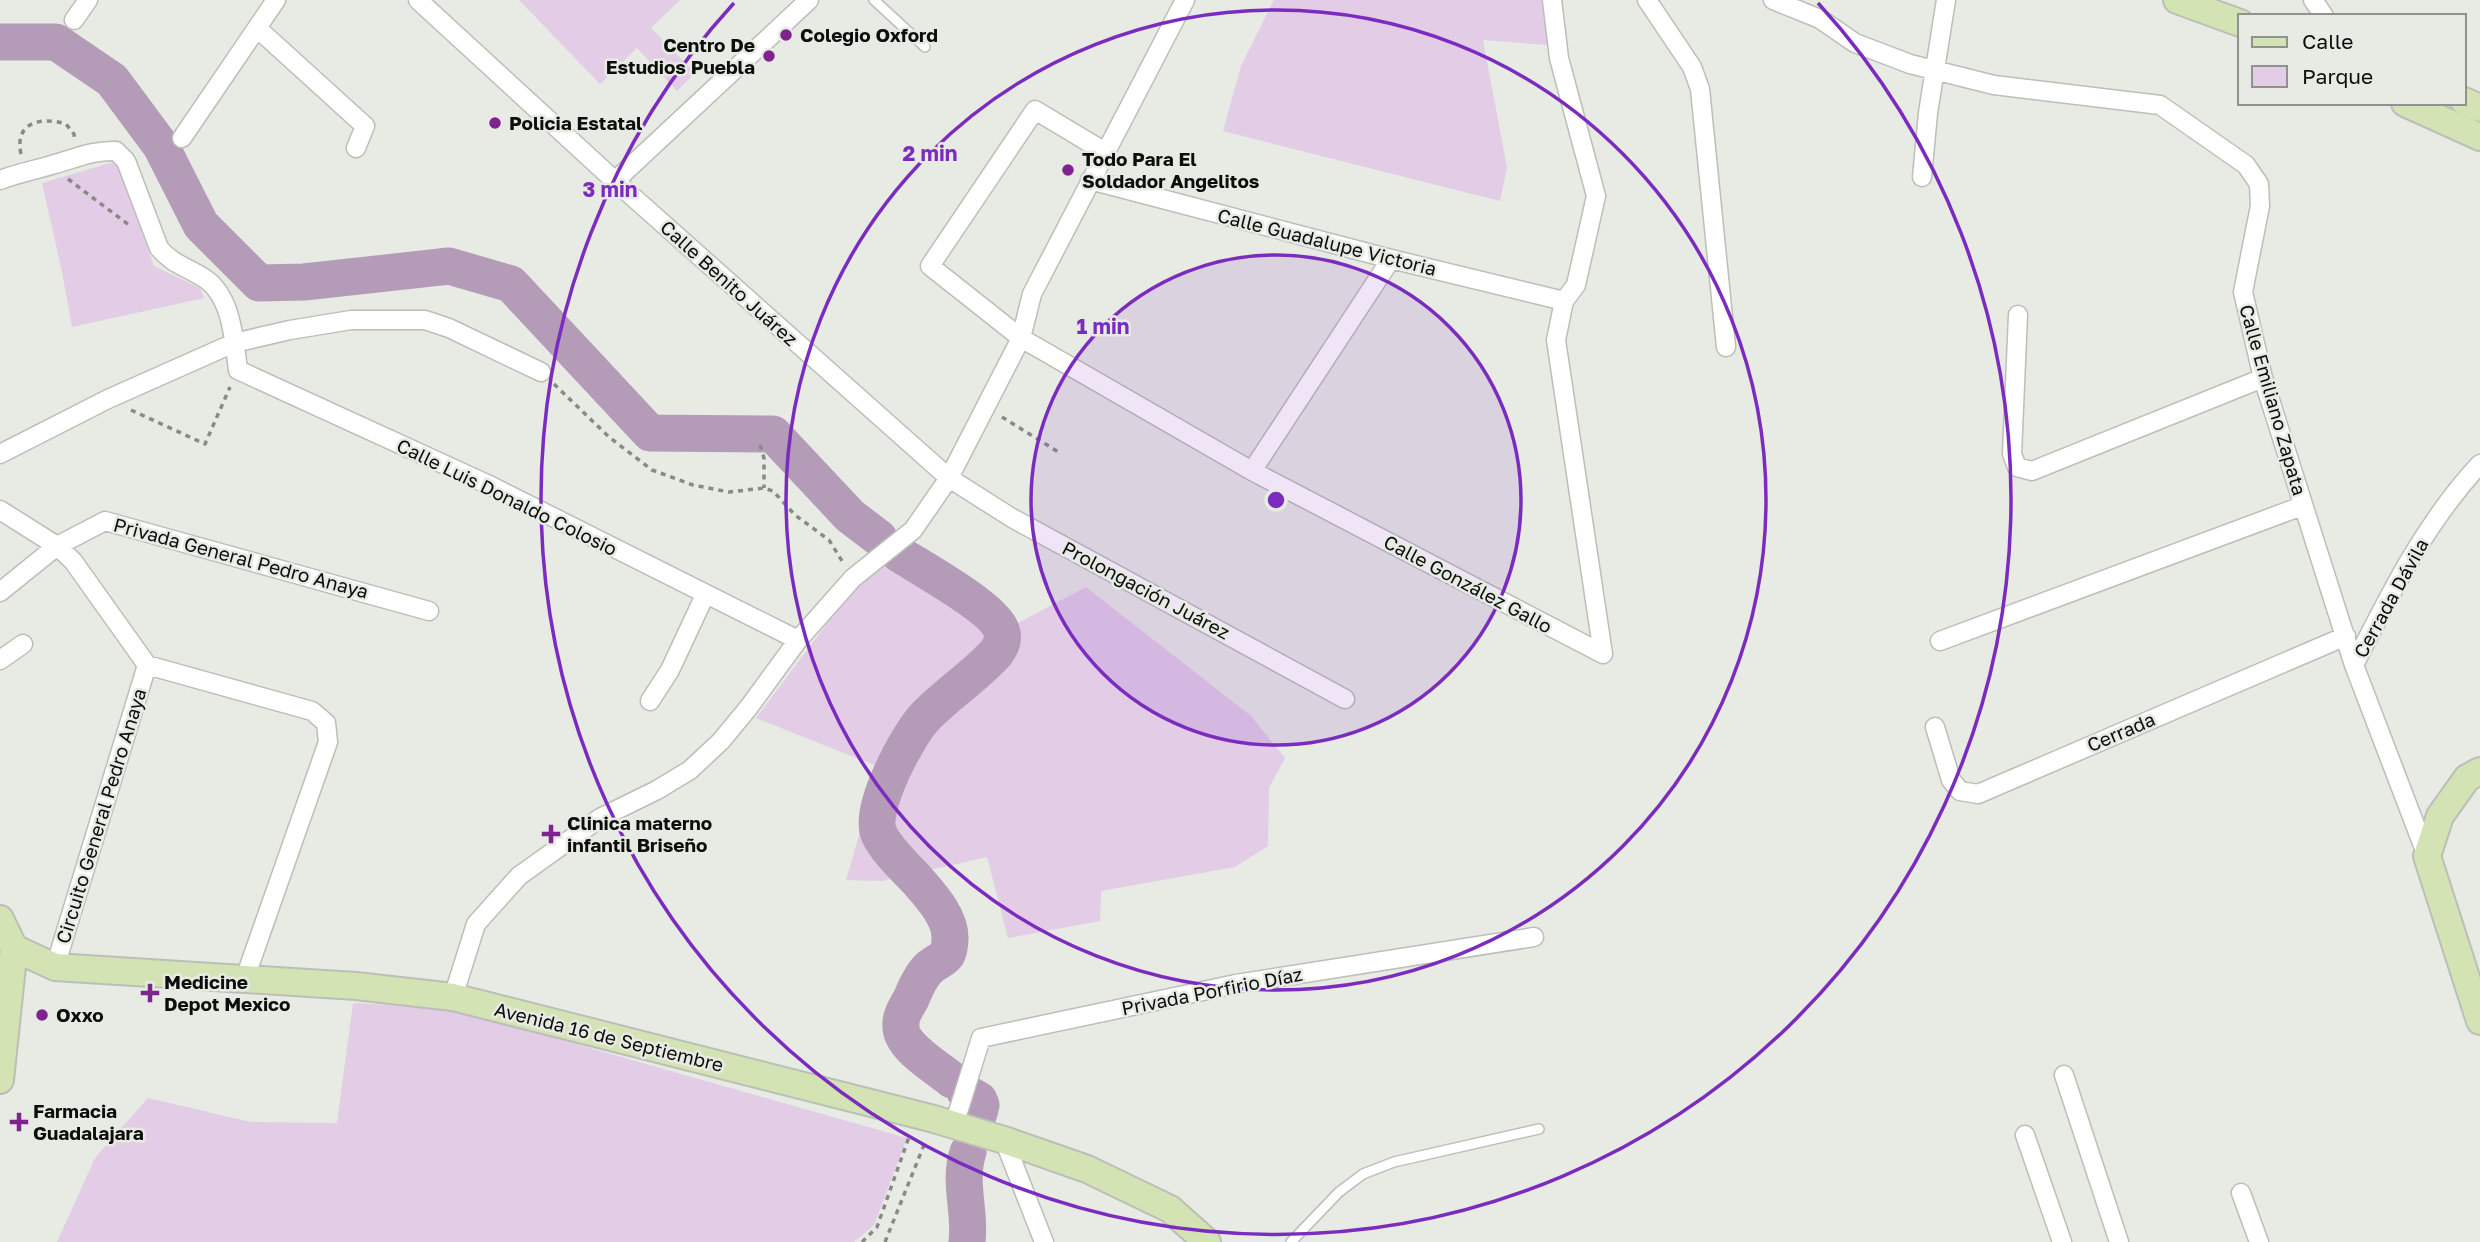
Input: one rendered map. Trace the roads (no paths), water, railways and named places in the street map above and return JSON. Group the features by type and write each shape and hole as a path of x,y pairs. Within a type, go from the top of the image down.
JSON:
{"main road":[{"path":"2177,0 2238,22"},
{"path":"2409,105 2480,137"},
{"path":"2480,771 2467,778 2440,816 2427,856 2480,1021"},
{"path":"0,919 14,948 0,1080"},
{"name":"Avenida 16 de Septiembre","path":"14,948 55,967 356,986 453,997 935,1120 1003,1140 1087,1169 1170,1209 1207,1242"}],"street":[{"path":"74,20 89,0"},
{"path":"182,138 276,0"},
{"name":"Calle Benito Juárez","path":"418,0 615,181 949,478"},
{"path":"615,181 809,0"},
{"path":"1552,0 1559,58 1596,196 1576,285 1564,301"},
{"path":"1647,0 1692,67 1700,89 1726,347"},
{"name":"Calle Emiliano Zapata","path":"1773,0 1820,19 1855,43 1910,64 1994,85 2160,105 2246,165 2259,184 2260,206 2243,292 2263,378 2354,664 2427,856"},
{"path":"1922,177 1946,0"},
{"path":"453,997 476,924 519,876 600,818 657,790 690,770 721,741 798,640 853,578 913,530 949,478 1021,338 1032,294 1182,1"},
{"path":"257,28 365,125 356,148"},
{"name":"Calle González Gallo","path":"1105,152 1035,110 930,266 1021,338 1252,471 1604,654 1556,340 1564,301"},
{"path":"0,180 79,156 116,151 126,161 159,248 168,259 206,279 218,290 226,307 234,343"},
{"name":"Calle Guadalupe Victoria","path":"1090,180 1564,301"},
{"path":"1252,471 1391,259"},
{"path":"2018,315 2012,454 2017,467 2032,471 2263,378"},
{"path":"0,454 108,399 234,343 351,320 425,320 449,328 541,372"},
{"name":"Calle Luis Donaldo Colosio","path":"234,343 238,370 489,485 798,640"},
{"name":"Cerrada Dávila","path":"2354,664 2405,566 2455,491 2480,464"},
{"name":"Prolongación Juárez","path":"949,478 1012,518 1345,698"},
{"path":"1940,641 2302,506"},
{"name":"Circuito General Pedro Anaya","path":"0,510 57,546 74,561 147,665 312,711 326,723 328,742 246,978"},
{"name":"Privada General Pedro Anaya","path":"0,592 57,546 105,521 429,611"},
{"path":"650,701 670,670 705,595"},
{"name":"Cerrada","path":"1934,727 1951,780 1960,791 1978,794 2346,636"},
{"path":"0,660 23,644"},
{"name":"Circuito General Pedro Anaya","path":"55,967 147,665"},
{"name":"Privada Porfirio Díaz","path":"935,1120 981,1038 1236,984 1534,937"},
{"path":"2064,1075 2119,1242"},
{"path":"2025,1135 2062,1242"},
{"path":"1003,1140 1044,1242"},
{"path":"2241,1193 2259,1242"}],"lane":[{"path":"874,0 925,47"},
{"path":"1291,1242 1339,1192 1363,1174 1394,1162 1539,1129"}],"waterway":[{"path":"0,42 56,42 112,80 161,146 201,225 259,283 304,282 449,266 511,284 650,433 773,434 850,516 879,538"},
{"path":"899,554 973,602 987,613 1002,633 1001,644 996,653 917,727 891,774 879,808 877,823 879,834 886,846 933,899 947,923 950,939 947,955 924,974 904,1011 901,1023 905,1040 952,1080"},
{"path":"965,1092 979,1100 979,1113"},
{"path":"967,1242 964,1174 968,1152"}],"place":[{"name":"Colegio Oxford","path":"786,35"},
{"name":"Centro De Estudios Puebla","path":"769,56"},
{"name":"Policia Estatal","path":"495,123"},
{"name":"Todo Para El Soldador Angelitos","path":"1068,170"},
{"name":"Clinica materno infantil Briseño","path":"551,834"},
{"name":"Medicine Depot Mexico","path":"150,993"},
{"name":"Oxxo","path":"42,1015"},
{"name":"Farmacia Guadalajara","path":"19,1122"}]}
